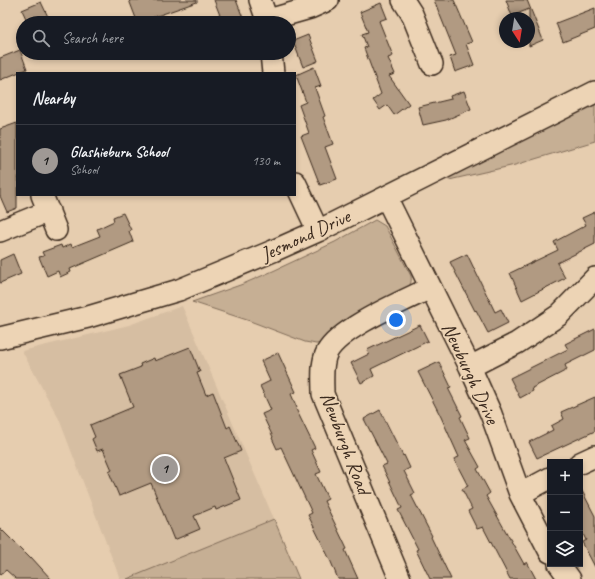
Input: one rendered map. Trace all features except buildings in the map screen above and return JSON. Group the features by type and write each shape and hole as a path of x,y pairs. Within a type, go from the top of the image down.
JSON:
{"street":[{"path":"260,0 266,16"},
{"path":"286,16 328,0"},
{"path":"403,0 412,14 432,64"},
{"path":"271,60 272,72"},
{"name":"Jesmond Drive","path":"0,338 88,317 179,290 318,231 595,92"},
{"path":"296,184 318,231"},
{"name":"Newburgh Drive","path":"386,197 470,367 491,414 520,494 547,546"},
{"path":"0,231 46,203 56,230"},
{"path":"470,367 516,343 558,315 595,278"},
{"name":"Newburgh Road","path":"400,579 323,394 322,372 327,352 339,338 356,325 430,288"},
{"path":"583,462 595,456"},
{"path":"520,494 547,480"},
{"path":"561,567 570,579"}],"shaded area":[{"path":"595,101 595,141 515,165 449,180 443,176"},
{"path":"375,220 385,226 411,276 410,284 404,290 351,316 336,327 323,343 316,344 305,342 250,321 192,302 243,284 273,271 335,242"},
{"path":"182,306 299,579 120,579 59,419 22,351 129,325"},
{"path":"274,519 299,579 127,579"}],"place":[{"name":"Glashieburn School","path":"165,469"}]}
